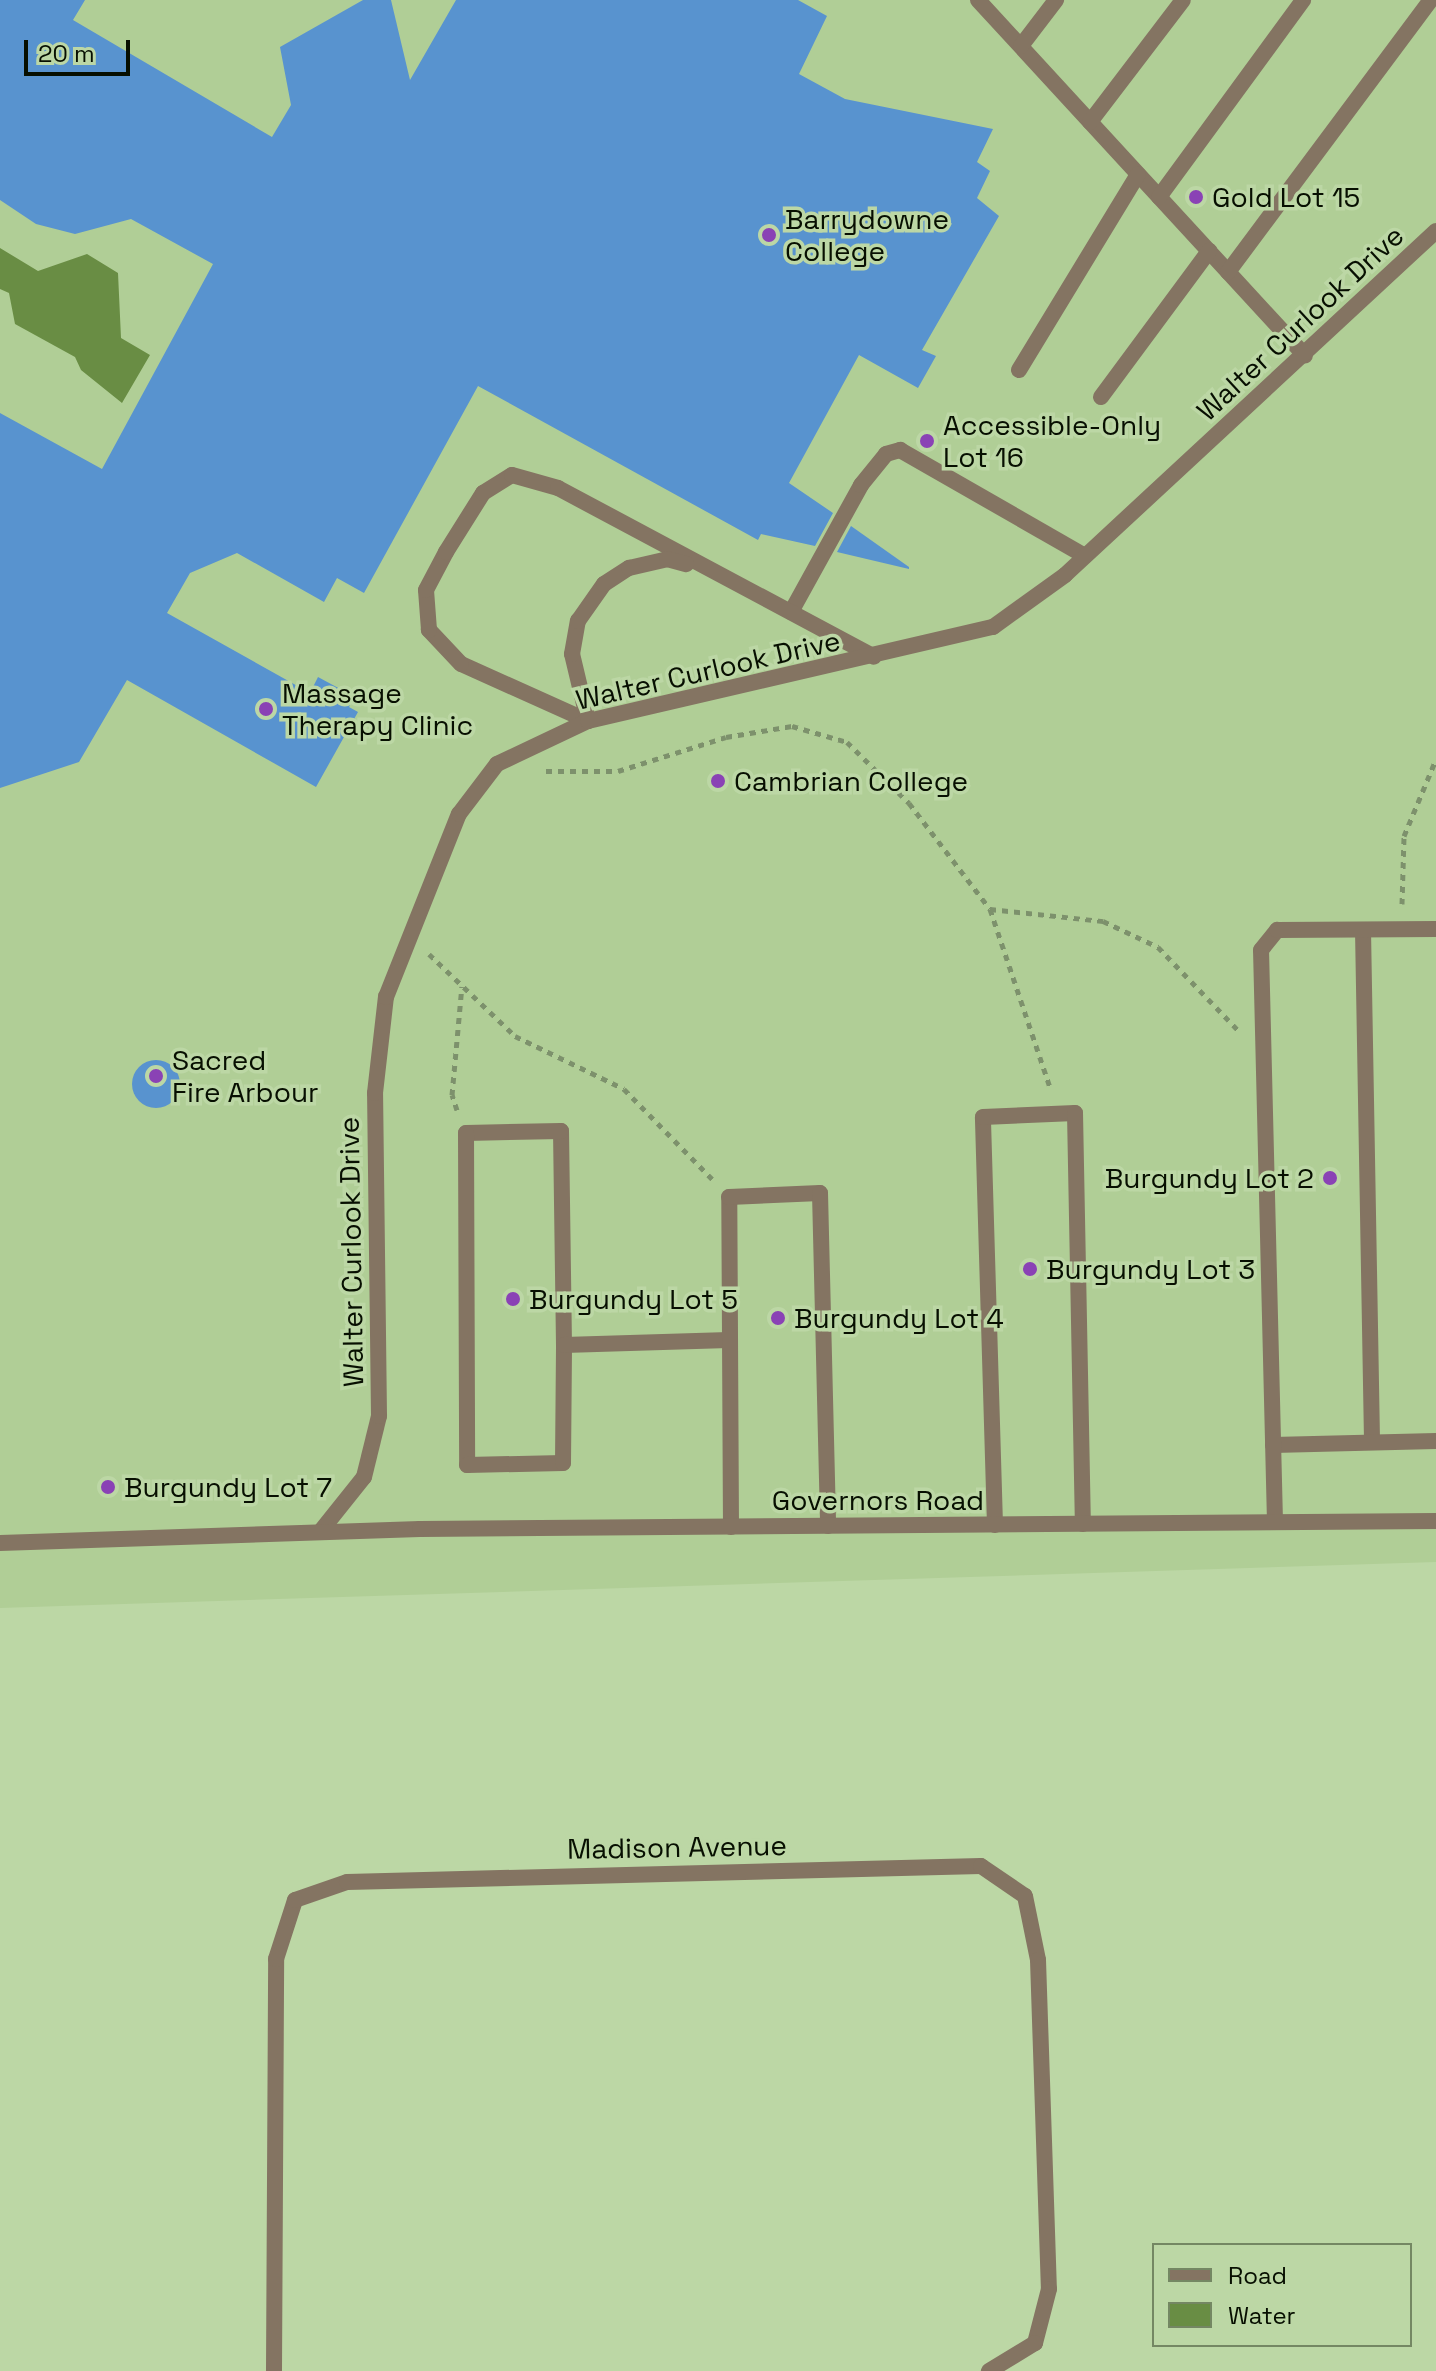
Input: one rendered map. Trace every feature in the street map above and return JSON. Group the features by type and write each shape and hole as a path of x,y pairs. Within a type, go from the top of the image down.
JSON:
{"street":[{"path":"978,0 1305,356"},
{"path":"1021,46 1056,0"},
{"path":"1090,122 1183,0"},
{"path":"1159,197 1303,0"},
{"path":"1228,272 1431,0"},
{"path":"1019,370 1138,174"},
{"name":"Walter Curlook Drive","path":"320,1532 364,1477 379,1416 375,1093 386,997 459,814 497,764 588,721 993,627 1085,556 1305,356 1436,231"},
{"path":"1101,397 1209,251"},
{"path":"791,612 861,485 886,454 900,450 1085,556"},
{"path":"588,721 461,664 429,630 426,590 483,493 512,475 558,488 874,657"},
{"path":"588,721 572,654 578,621 604,584 629,568 667,559 711,570"},
{"path":"1275,1522 1261,950 1277,930 1436,929"},
{"path":"1363,930 1372,1442"},
{"path":"995,1525 983,1117 1075,1113 1083,1524"},
{"path":"561,1131 564,1345 563,1463 467,1465 466,1133 561,1131"},
{"path":"731,1527 729,1197 820,1193 828,1526"},
{"path":"564,1345 729,1340"},
{"path":"1273,1445 1436,1441"},
{"name":"Governors Road","path":"320,1532 1436,1521"},
{"path":"0,1543 320,1532"},
{"name":"Madison Avenue","path":"274,2371 276,1959 295,1900 347,1882 981,1866 1025,1896 1038,1960 1049,2289 1035,2343 989,2371"}],"path":[{"path":"517,755 551,774 618,771 726,737 792,726 847,742 909,803 990,909 1058,1114"},
{"path":"1401,929 1404,836 1436,759"},
{"path":"990,909 1103,921 1158,947 1234,1030 1263,1029"},
{"path":"410,937 515,1036 624,1089 729,1197"},
{"path":"462,986 452,1095 466,1133"}],"shaded area":[{"name":"Cambrian College","path":"0,0 1436,0 1436,1562 0,1608"}],"water":[{"path":"0,248 38,271 87,254 118,273 121,338 150,355 122,403 81,370 75,357 15,324 9,293 0,289"}],"building":[{"path":"0,0 85,0 73,20 272,137 291,105 280,47 363,0 391,0 410,80 456,0 798,0 827,16 799,74 845,99 993,129 977,162 990,171 977,198 999,216 922,350 936,356 918,388 859,355 789,483 833,513 815,546 761,534 758,540 478,386 364,593 337,578 324,602 237,553 190,573 167,613 310,693 318,677 355,697 349,707 358,712 316,787 127,680 79,762 0,788 0,413 102,469 213,264 131,219 75,234 36,224 0,200"},
{"path":"851,526 909,567 909,569 837,552"},
{"name":"Sacred Fire Arbour","path":"156,1060 173,1067 180,1084 173,1101 156,1108 139,1101 132,1084 139,1067"}],"place":[{"name":"Gold Lot 15","path":"1196,197"},
{"name":"Barrydowne College","path":"769,235"},
{"name":"Accessible-Only Lot 16","path":"927,441"},
{"name":"Massage Therapy Clinic","path":"266,709"},
{"name":"Cambrian College","path":"718,781"},
{"name":"Sacred Fire Arbour","path":"156,1076"},
{"name":"Burgundy Lot 2","path":"1330,1178"},
{"name":"Burgundy Lot 3","path":"1030,1269"},
{"name":"Burgundy Lot 5","path":"513,1299"},
{"name":"Burgundy Lot 4","path":"778,1318"},
{"name":"Burgundy Lot 7","path":"108,1487"}]}
